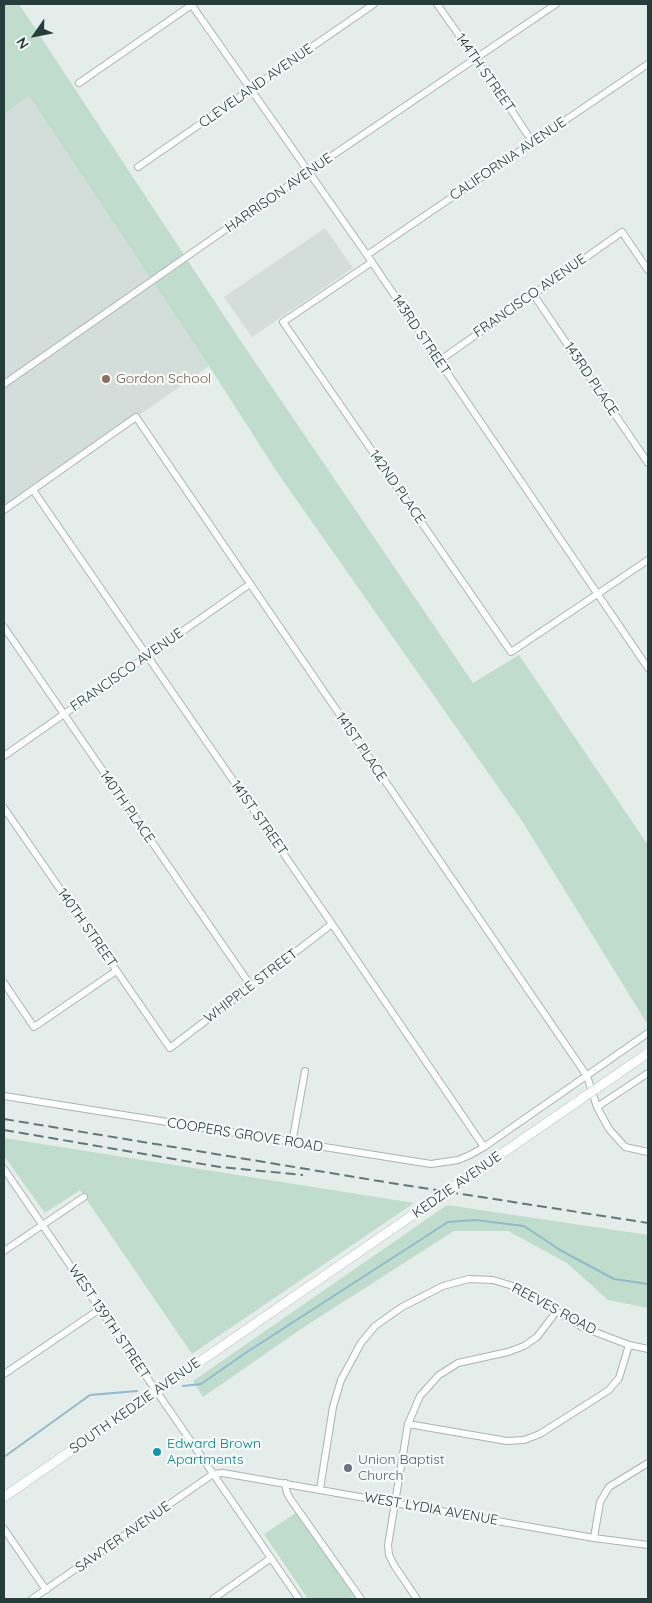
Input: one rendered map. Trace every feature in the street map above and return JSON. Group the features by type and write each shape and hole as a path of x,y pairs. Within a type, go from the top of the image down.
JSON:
{"main road":[{"name":"KEDZIE AVENUE","path":"266,1316 648,1053"},
{"name":"SOUTH KEDZIE AVENUE","path":"4,1497 266,1316"}],"street":[{"name":"143RD STREET","path":"192,4 372,262 648,668"},
{"path":"79,83 192,4"},
{"name":"CLEVELAND AVENUE","path":"138,167 374,4"},
{"name":"144TH STREET","path":"437,4 533,143"},
{"name":"HARRISON AVENUE","path":"4,384 308,172 556,4"},
{"name":"CALIFORNIA AVENUE","path":"367,255 648,64"},
{"name":"FRANCISCO AVENUE","path":"439,361 622,232 648,270"},
{"name":"142ND PLACE","path":"372,262 282,322 511,652 598,595"},
{"name":"143RD PLACE","path":"533,294 648,463"},
{"name":"141ST PLACE","path":"33,490 136,418 587,1076 597,1107 609,1128 625,1147 648,1152"},
{"path":"4,510 33,490"},
{"name":"141ST STREET","path":"33,490 484,1148"},
{"path":"598,595 648,560"},
{"name":"FRANCISCO AVENUE","path":"4,756 250,584"},
{"name":"140TH PLACE","path":"4,626 251,986"},
{"name":"140TH STREET","path":"4,808 170,1048"},
{"name":"WHIPPLE STREET","path":"170,1048 332,924"},
{"path":"4,983 34,1027 116,971"},
{"name":"COOPERS GROVE ROAD","path":"4,1096 431,1164 458,1160 484,1148 648,1033"},
{"path":"292,1143 305,1071"},
{"path":"597,1107 648,1073"},
{"name":"WEST 139TH STREET","path":"4,1169 299,1599"},
{"path":"4,1251 84,1197"},
{"name":"REEVES ROAD","path":"320,1489 333,1407 341,1380 361,1343 375,1326 402,1307 443,1286 469,1280 493,1280 516,1287 582,1327 629,1345 648,1349"},
{"path":"4,1374 100,1309"},
{"path":"417,1599 394,1565 388,1550 408,1424 420,1396 439,1375 458,1364 508,1352 524,1346 537,1337 556,1312"},
{"path":"408,1424 506,1441 524,1440 540,1434 609,1390 619,1378 629,1345"},
{"path":"594,1538 600,1502 609,1487 648,1462"},
{"name":"WEST LYDIA AVENUE","path":"213,1474 222,1473 285,1483 594,1538 648,1545"},
{"name":"SAWYER AVENUE","path":"32,1599 213,1474"},
{"path":"285,1483 291,1500 361,1599"},
{"path":"4,1529 46,1590"},
{"path":"213,1599 271,1558"}],"shaded area":[{"path":"29,96 209,366 4,510 4,115"},
{"path":"325,228 353,268 252,337 224,297"}],"green space":[{"path":"4,4 19,4 242,343 473,683 519,655 648,845 648,1025 522,821 279,475 209,366 29,96 4,115"},
{"path":"4,1138 414,1203 192,1354 80,1190 45,1213 4,1156"},
{"path":"447,1205 648,1235 648,1308 608,1300 567,1263 508,1231 454,1231 304,1327 203,1397 193,1381"},
{"path":"296,1513 357,1599 308,1599 264,1534"}],"waterway":[{"path":"183,1386 201,1384 247,1352 448,1222 475,1220 524,1226 560,1250 614,1279 648,1284"},
{"path":"4,1457 90,1395 137,1391"}],"railway":[{"path":"4,1119 648,1223"},
{"path":"4,1130 220,1167 303,1175"}],"place":[{"name":"Gordon School","path":"106,379"},
{"name":"Edward Brown Apartments","path":"157,1452"},
{"name":"Union Baptist Church","path":"348,1468"}]}
